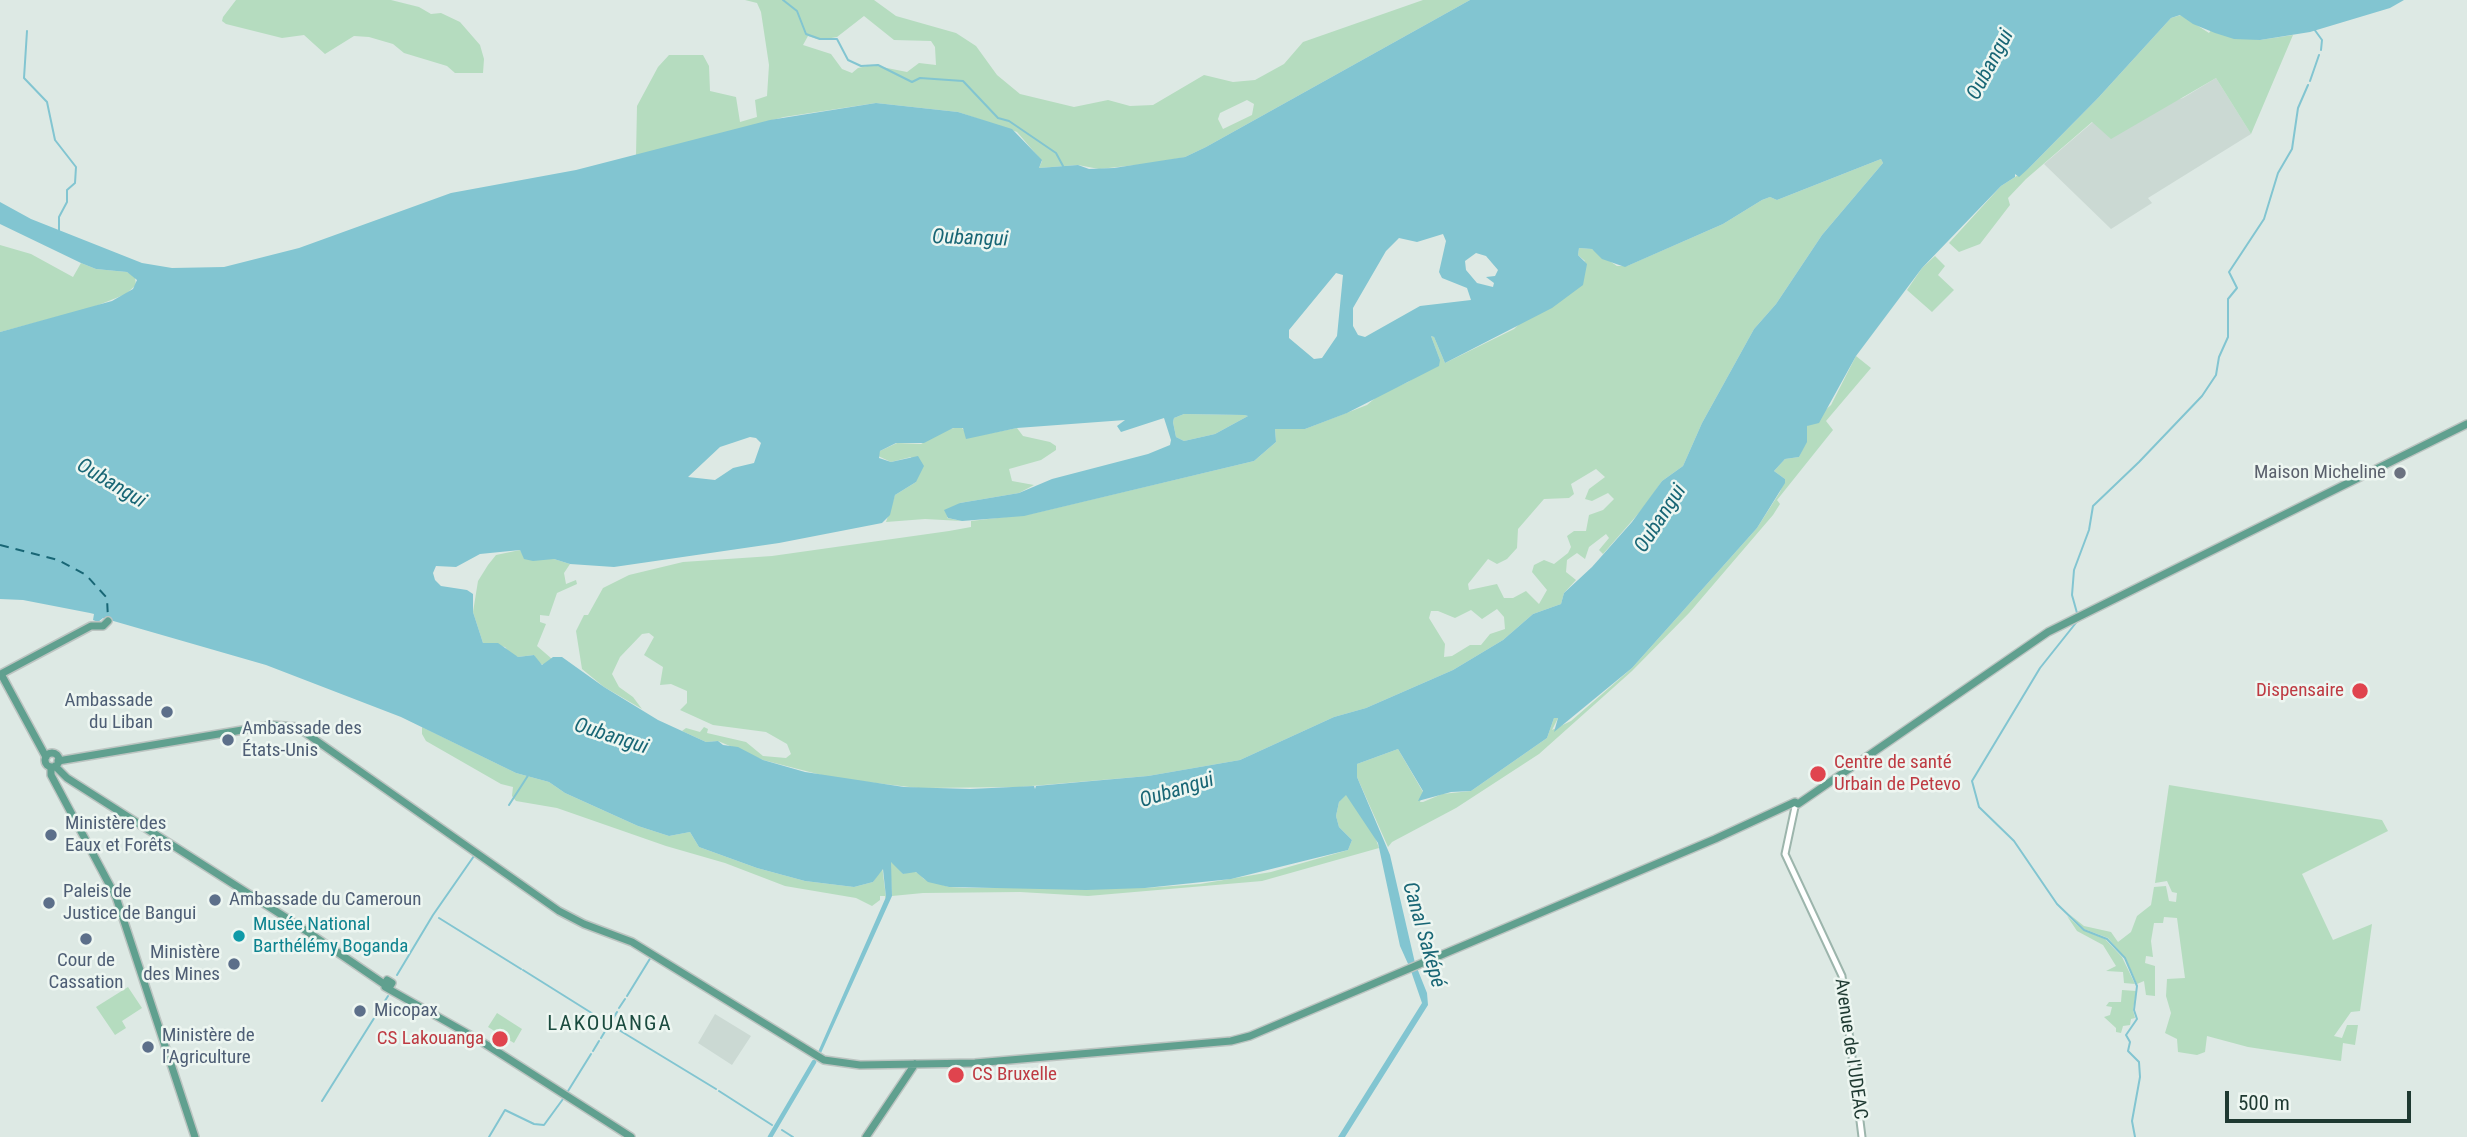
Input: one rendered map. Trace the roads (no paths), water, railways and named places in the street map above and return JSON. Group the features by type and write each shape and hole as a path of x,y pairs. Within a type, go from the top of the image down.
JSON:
{"main road":[{"path":"108,621 103,626 91,626 1,674 46,757 46,764 55,765 272,725 291,725 559,911 584,924 632,942 815,1055 845,1064 975,1063 1240,1040 1795,805 2048,632 2467,424"},
{"path":"55,765 68,778 407,997 632,1137"},
{"path":"55,765 51,775 116,897 195,1137"},
{"name":"Avenue de I'UDEAC","path":"1795,805 1785,854 1842,976 1862,1137"},
{"path":"898,1064 904,1071 904,1078"},
{"path":"866,1137 915,1064"}],"water":[{"name":"Oubangui","path":"1470,0 2404,0 2390,8 2310,32 2260,40 2234,39 2193,24 2180,15 2171,18 2029,168 2019,177 2015,174 2015,177 2001,186 1922,268 1856,356 1819,423 1807,426 1807,442 1799,457 1785,459 1774,471 1785,479 1785,483 1757,528 1632,668 1554,732 1558,718 1554,718 1547,738 1471,791 1451,792 1418,801 1423,791 1398,749 1357,764 1357,777 1390,855 1415,963 1409,966 1400,946 1378,843 1346,795 1339,802 1336,816 1339,827 1352,840 1348,850 1231,879 1145,888 1086,890 949,887 928,882 916,872 903,874 891,862 892,896 821,1053 818,1052 886,897 883,869 873,882 854,887 805,881 757,868 699,847 690,832 669,836 638,826 565,793 549,782 516,773 401,717 266,665 103,618 98,622 93,620 94,614 90,613 23,600 0,599 0,332 112,301 133,289 137,280 127,272 96,269 81,263 0,224 0,202 31,219 142,263 172,268 224,267 299,248 451,193 576,170 770,120 876,103 958,112 1012,129 1042,160 1039,168 1078,165 1089,169 1114,168 1185,157","holes":["1881,159 1883,163 1822,235 1776,304 1754,329 1702,423 1683,466 1662,481 1632,522 1592,567 1564,593 1561,604 1533,614 1503,640 1453,670 1366,708 1334,717 1240,760 1148,776 1036,786 1035,789 1034,786 970,789 904,787 805,772 763,760 738,747 723,745 718,741 706,742 658,720 562,657 553,657 542,665 534,655 518,657 498,643 483,643 473,612 473,594 467,590 441,586 433,573 436,566 456,567 480,554 520,550 524,559 533,561 554,559 570,564 614,567 779,543 882,523 890,515 895,495 916,482 924,466 918,456 891,462 879,458 880,451 896,443 924,443 953,428 963,428 966,439 1017,428 1125,420 1117,426 1121,432 1164,418 1171,440 1170,445 1148,454 1052,479 1019,493 960,503 944,510 948,518 962,521 1024,516 1254,461 1276,442 1275,429 1305,429 1347,413 1439,366 1440,360 1431,336 1434,337 1445,363 1552,308 1583,285 1587,264 1578,255 1579,248 1592,249 1602,259 1625,267 1723,224 1770,197 1777,200","1443,234 1446,241 1439,272 1442,278 1467,288 1471,300 1420,306 1365,337 1358,335 1353,326 1353,308 1386,251 1399,238 1417,242","1476,253 1486,256 1498,270 1495,276 1486,277 1494,283 1493,287 1477,283 1466,270 1465,261","1336,273 1343,275 1337,336 1322,358 1314,359 1289,338 1289,330","1184,414 1248,416 1215,434 1184,441 1176,437 1174,418","750,437 761,443 754,463 733,468 715,480 688,477 720,447"]},
{"path":"1417,968 1427,993 1428,1005 1345,1137 1338,1137 1422,1003 1411,971"}],"waterway":[{"path":"783,0 797,11 806,34 820,39 837,39 848,60 861,66 878,65 912,82 920,78 963,81 998,118 1009,121 1056,153 1063,166"},
{"path":"2314,29 2322,40 2321,50"},
{"path":"27,31 24,78 47,102 55,140 76,167 75,183 67,190 67,202 59,217 59,232"},
{"path":"2310,81 2319,55"},
{"path":"2077,613 2072,595 2074,570 2089,530 2093,506 2202,396 2216,375 2219,357 2228,337 2228,299 2237,288 2229,272 2264,219 2278,173 2292,149 2298,108 2308,85"},
{"path":"2079,619 2040,668 1972,781 1979,807 2014,841 2057,904 2084,930 2107,939 2125,958 2137,986 2134,1010 2137,1019 2126,1035 2130,1042 2128,1051 2139,1062 2140,1077 2132,1121 2135,1137"},
{"path":"509,805 529,774"},
{"path":"397,975 433,915 474,856"},
{"path":"439,918 521,969"},
{"path":"627,996 651,957"},
{"path":"523,970 606,1022"},
{"path":"322,1101 388,996"},
{"path":"619,1008 625,999"},
{"path":"611,1022 617,1012"},
{"path":"614,1027 716,1089"},
{"path":"601,1038 607,1028"},
{"path":"593,1051 599,1041"},
{"path":"568,1091 591,1054"},
{"path":"770,1137 814,1062"},
{"path":"719,1091 772,1125"},
{"path":"489,1137 505,1110 534,1124 544,1125 563,1099"},
{"path":"782,1130 793,1137"}],"place":[{"name":"Maison Micheline","path":"2400,473"},
{"name":"Dispensaire","path":"2360,691"},
{"name":"Ambassade du Liban","path":"167,712"},
{"name":"Ambassade des États-Unis","path":"228,740"},
{"name":"Centre de santé Urbain de Petevo","path":"1818,774"},
{"name":"Ministère des Eaux et Forêts","path":"51,835"},
{"name":"Ambassade du Cameroun","path":"215,900"},
{"name":"Paleis de Justice de Bangui","path":"49,903"},
{"name":"Musée National Barthélémy Boganda","path":"239,936"},
{"name":"Cour de Cassation","path":"86,939"},
{"name":"Ministère des Mines","path":"234,964"},
{"name":"Micopax","path":"360,1011"},
{"name":"CS Lakouanga","path":"500,1039"},
{"name":"Ministère de l'Agriculture","path":"148,1047"},
{"name":"CS Bruxelle","path":"956,1075"}],"district":[{"name":"LAKOUANGA","path":"610,1025"}],"water label":[{"name":"Canal Saképé","path":"1423,935"}]}
